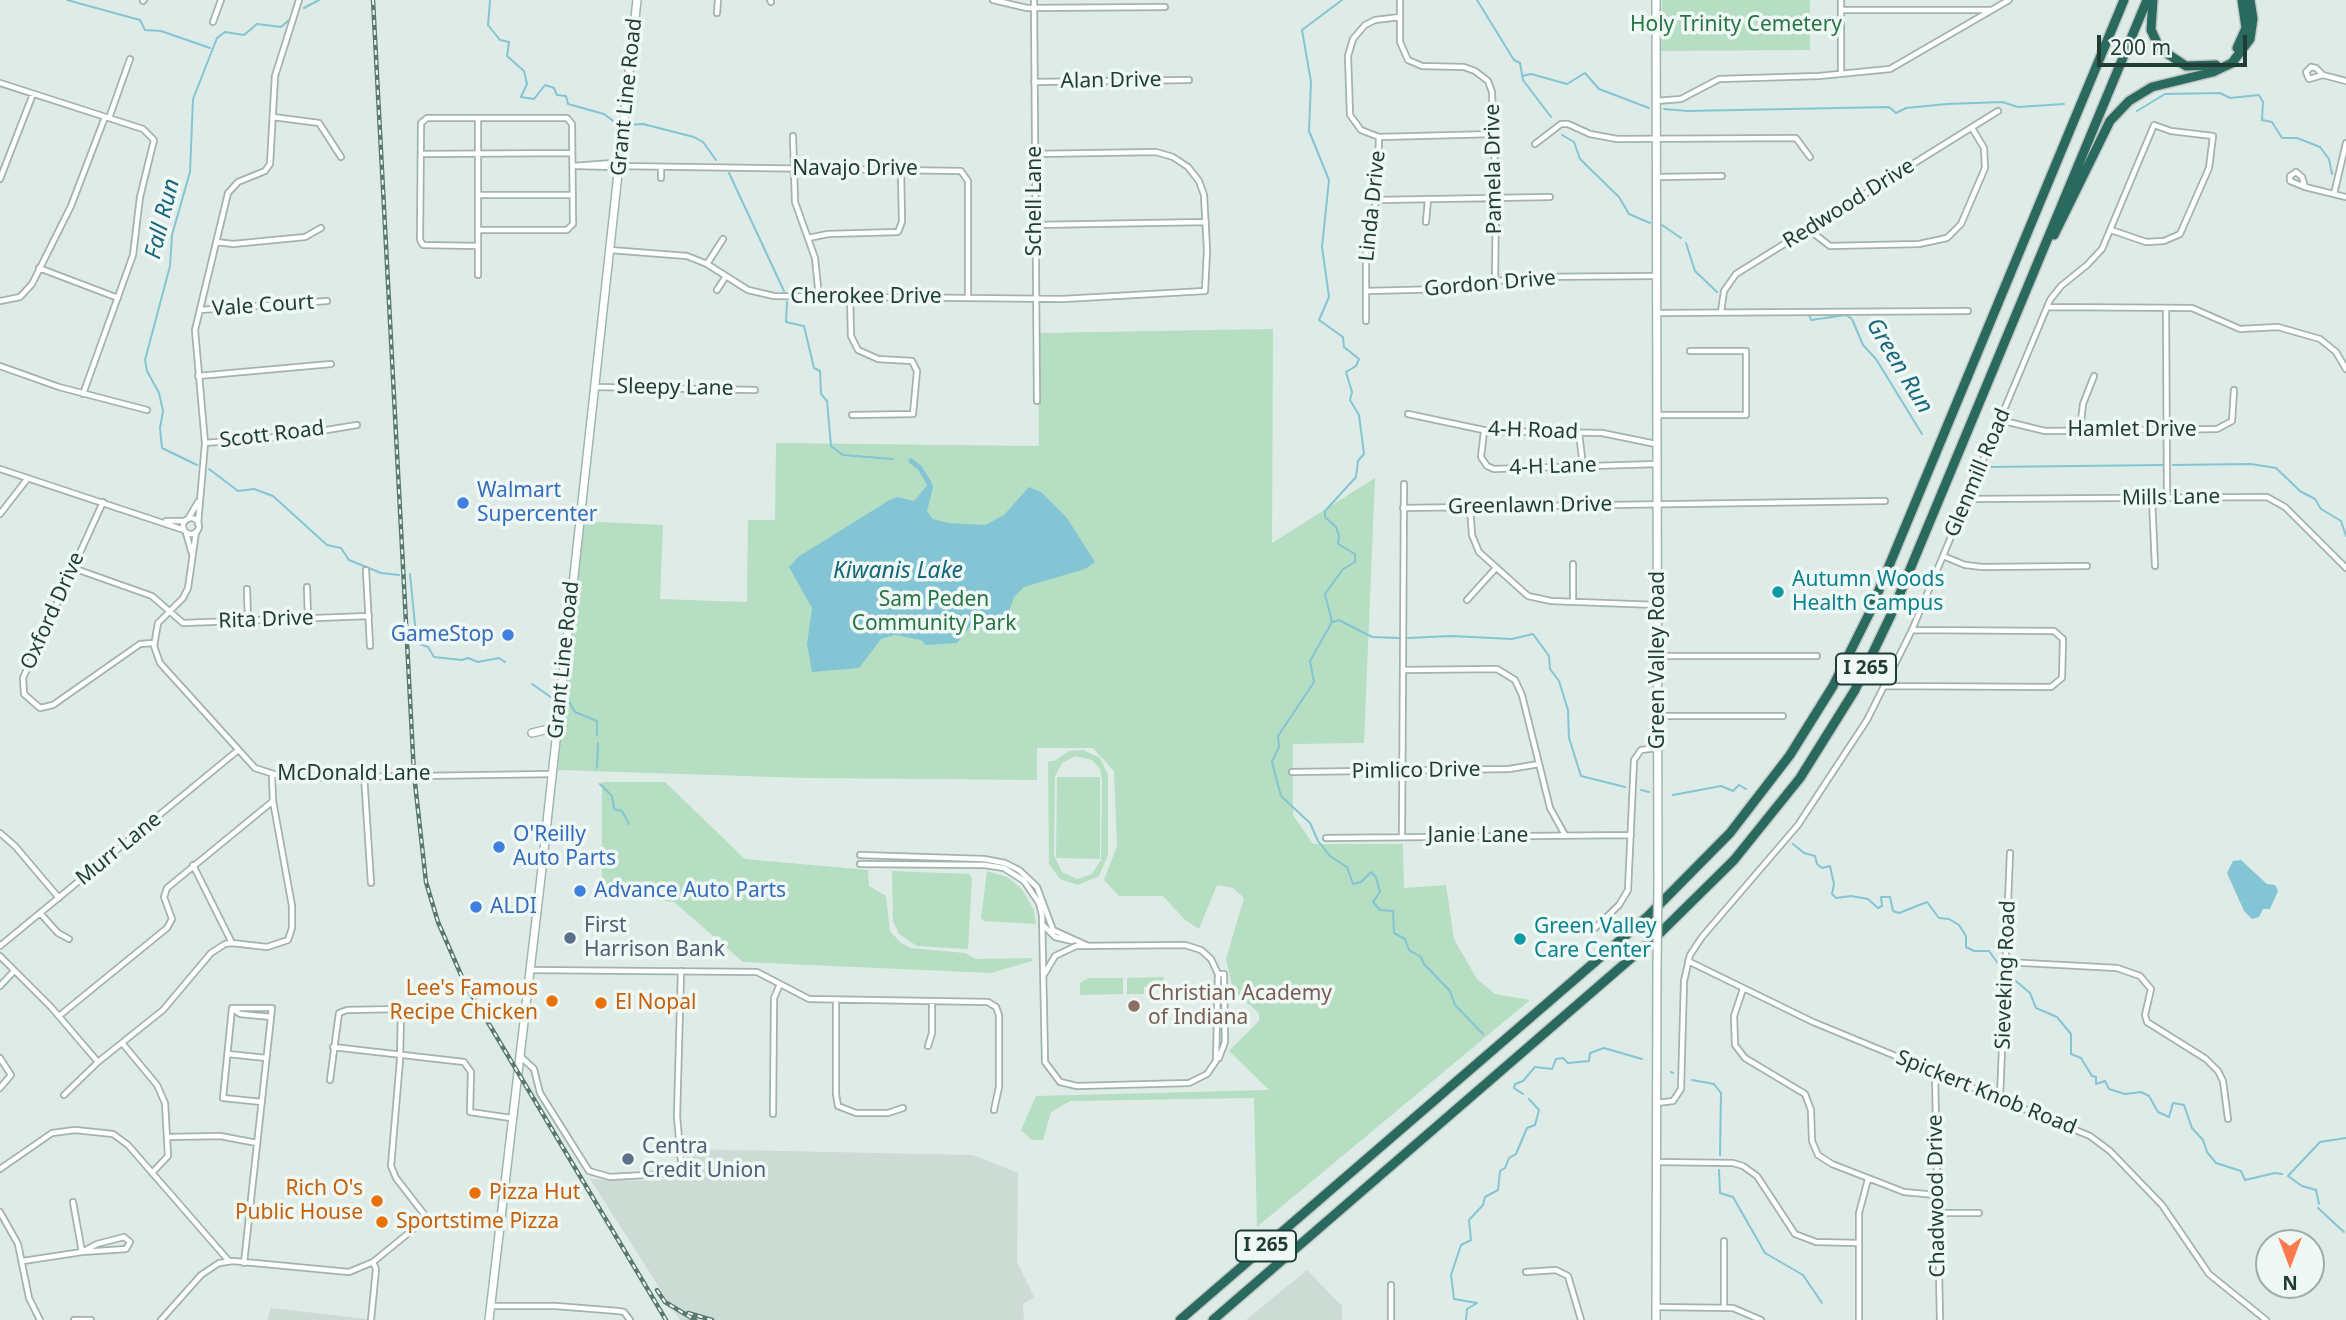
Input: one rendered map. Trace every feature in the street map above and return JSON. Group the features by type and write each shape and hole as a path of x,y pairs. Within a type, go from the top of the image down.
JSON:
{"highway":[{"path":"2084,97 2118,0"},
{"name":"I 265","path":"1180,1320 1647,917 1712,852 1767,787 1823,704 1860,632 2124,0"},
{"name":"I 265","path":"1213,1320 1659,934 1720,875 1775,812 1823,744 1874,653 2147,0"},
{"path":"2153,0 2151,30 2160,49 2176,63 2196,68 2216,65 2239,46 2246,28 2242,0"},
{"path":"2017,308 2110,121 2129,101 2152,87 2213,72 2232,63 2245,48 2252,29 2250,0"}],"main road":[{"name":"Grant Line Road","path":"489,1320 637,0"},
{"name":"Green Valley Road","path":"1656,0 1656,1320"},
{"path":"532,733 557,727"}],"street":[{"path":"213,22 221,0"},
{"path":"205,443 195,336 200,310 231,189 247,176 265,171 270,164 275,75 299,0"},
{"path":"717,13 718,0"},
{"path":"993,0 1034,8 1165,7"},
{"name":"Schell Lane","path":"1034,0 1037,401"},
{"name":"Pamela Drive","path":"1400,0 1401,47 1413,63 1428,67 1464,67 1488,81 1494,107 1495,280"},
{"path":"1841,0 1841,73"},
{"path":"1656,101 1681,99 1719,79 1841,73 1896,67 2008,0"},
{"path":"1841,10 1992,10"},
{"name":"Linda Drive","path":"1366,321 1367,236 1377,200 1379,137 1361,130 1350,115 1348,50 1356,33 1365,25 1384,18 1400,17"},
{"path":"0,301 15,299 25,293 40,268 71,206 130,58"},
{"path":"2323,75 2346,81"},
{"name":"Alan Drive","path":"1034,82 1189,80"},
{"path":"0,83 147,131 154,140 140,197 133,255 83,394"},
{"path":"0,179 33,94"},
{"name":"Redwood Drive","path":"1721,312 1724,291 1736,274 1998,111"},
{"path":"273,117 319,123 341,157"},
{"path":"478,230 567,230 573,224 572,124 567,118 427,118 421,123 420,240 423,245 478,246"},
{"path":"478,118 478,275"},
{"path":"1535,144 1561,124 1575,126 1602,138 1796,138 1810,157"},
{"name":"Glenmill Road","path":"1657,1103 1673,1101 1681,1089 1684,982 1688,961 1702,937 1798,825 1848,752 1885,686 1912,630 2047,307 2061,286 2098,255 2154,125 2171,131 2213,136 2214,152 2203,186 2183,230 2170,239 2140,241 2111,230"},
{"path":"1808,229 1830,246 1919,244 1947,238 1964,219 1986,163 1984,148 1972,128"},
{"path":"1379,137 1494,134"},
{"path":"793,136 795,202 817,270 819,297"},
{"path":"2334,194 2346,144"},
{"path":"1034,225 1206,222 1203,190 1188,167 1173,157 1156,152 1035,154"},
{"path":"421,154 572,153"},
{"name":"Navajo Drive","path":"574,166 957,170 967,177 968,298"},
{"path":"661,178 662,167"},
{"path":"808,238 828,234 898,232 902,222 901,169"},
{"path":"1656,177 1722,176"},
{"path":"2305,187 2346,197"},
{"path":"478,195 573,195"},
{"path":"1377,200 1550,197"},
{"path":"1426,222 1428,199"},
{"name":"Cherokee Drive","path":"610,250 673,253 707,264 760,295 1035,299 1205,291 1206,222"},
{"path":"216,242 233,244 305,237 321,228"},
{"path":"707,264 723,239"},
{"path":"40,268 118,298"},
{"path":"717,290 726,276"},
{"name":"Gordon Drive","path":"1366,291 1446,289 1495,280 1656,276"},
{"path":"850,297 852,336 858,350 873,358 912,360 917,371 916,408 913,414 852,415"},
{"name":"Vale Court","path":"200,310 327,301"},
{"path":"2047,307 2202,311 2246,330 2278,327 2306,334 2328,343 2346,369"},
{"path":"2166,308 2167,498"},
{"path":"1656,313 1968,311"},
{"path":"1657,415 1746,415 1746,351 1690,351"},
{"path":"198,376 331,364"},
{"path":"0,366 83,394 147,410"},
{"path":"2080,430 2083,404 2094,376"},
{"name":"Sleepy Lane","path":"594,387 755,390"},
{"name":"Hamlet Drive","path":"2000,420 2033,430 2226,427 2233,418 2234,390"},
{"name":"4-H Road","path":"1409,414 1484,431 1616,435 1657,444"},
{"name":"Scott Road","path":"196,531 205,443 290,436 357,425"},
{"name":"4-H Lane","path":"1484,431 1481,457 1490,468 1657,464"},
{"path":"1579,433 1583,466"},
{"path":"0,469 185,531 196,531 188,588 158,623 153,643"},
{"path":"0,514 28,478"},
{"path":"1402,837 1404,484"},
{"path":"2152,498 2155,566"},
{"name":"Mills Lane","path":"1967,499 2273,499 2346,568"},
{"path":"1657,504 1885,501"},
{"name":"Oxford Drive","path":"103,502 23,678 23,690 29,701 40,708 53,705 140,644 153,643"},
{"name":"Scott Road","path":"185,531 187,520 198,502"},
{"name":"Greenlawn Drive","path":"1403,508 1657,504"},
{"path":"1470,508 1475,544 1495,569 1533,598 1658,605"},
{"path":"159,521 193,519 198,524"},
{"path":"185,531 192,554"},
{"path":"1943,556 1965,565 1982,567 2087,566"},
{"path":"1573,564 1573,601"},
{"name":"Rita Drive","path":"73,568 152,596 183,623 369,616"},
{"path":"1467,600 1495,569"},
{"path":"366,570 370,646"},
{"path":"307,587 308,619"},
{"path":"247,589 248,621"},
{"path":"1885,686 2051,687 2063,678 2063,639 2054,631 1912,630"},
{"name":"McDonald Lane","path":"153,643 160,663 237,751 255,768 272,776 551,774"},
{"path":"1658,656 1817,656"},
{"path":"1403,670 1497,669 1511,676 1520,689 1553,817 1566,836"},
{"path":"1658,716 1783,716"},
{"path":"1595,928 1620,904 1628,890 1634,761 1641,750 1658,748"},
{"name":"Murr Lane","path":"0,947 237,751"},
{"name":"Pimlico Drive","path":"1292,772 1509,769 1539,765"},
{"path":"364,775 371,883"},
{"path":"64,1095 98,1062 175,999 211,953 225,944 247,947 285,943 292,932 288,872 273,801 272,776"},
{"path":"59,1016 167,928 172,915 164,897 165,890 273,801"},
{"path":"0,833 15,846 59,898"},
{"name":"Janie Lane","path":"1326,838 1631,835"},
{"name":"Sieveking Road","path":"2000,1098 2010,853"},
{"path":"860,855 984,859 1005,863 1019,870 1037,887 1053,930 1088,946"},
{"path":"860,864 984,864 1004,868 1024,881 1033,892 1049,933 1067,942 1075,941"},
{"path":"193,865 233,943"},
{"path":"40,913 58,933 69,939"},
{"path":"1044,925 1045,1062 1060,1082 1077,1086 1189,1083 1207,1074 1225,1042 1221,974 1201,950 1185,945 1088,946 1068,949 1050,961 1045,973"},
{"path":"1067,942 1068,949"},
{"path":"0,957 59,1016 98,1062"},
{"name":"Spickert Knob Road","path":"1688,961 1813,1022 2075,1129 2103,1146 2162,1205 2209,1274 2266,1320"},
{"path":"2006,962 2117,968 2140,976 2151,989 2145,1015 2147,1022 2206,1059 2218,1071 2223,1081 2228,1119"},
{"path":"529,970 757,972 806,999 988,1002 998,1010 999,1087 994,1110"},
{"path":"0,986 14,971"},
{"path":"519,1055 534,1069 540,1093 589,1171 610,1177 681,1173 677,1116 681,971"},
{"path":"773,1114 774,999 780,984"},
{"path":"1743,989 1734,1016 1733,1033 1737,1050 1750,1062 1805,1094 1811,1110 1812,1141 1822,1158 1904,1192 1936,1195"},
{"path":"836,1000 838,1106 856,1113 888,1113 903,1108"},
{"path":"928,1046 932,1033 932,1001"},
{"path":"330,1080 338,1015 341,1011 395,1007 402,1012 391,1166 396,1178 427,1218"},
{"path":"232,1008 240,1014 271,1017"},
{"path":"232,1008 272,1008 244,1263"},
{"path":"232,1008 223,1098 262,1102"},
{"path":"123,1044 162,1094 168,1156 152,1173"},
{"path":"333,1047 464,1062 471,1072 470,1112 511,1118"},
{"path":"228,1054 266,1058"},
{"path":"0,1058 11,1075 0,1088"},
{"name":"Chadwood Drive","path":"1935,1072 1940,1320"},
{"path":"0,1169 52,1133 75,1130 107,1132 118,1136 229,1261"},
{"path":"168,1137 220,1136 257,1143"},
{"path":"1657,1162 1733,1163 1757,1176 1795,1234 1811,1242 1859,1242"},
{"path":"1859,1320 1860,1202 1868,1179"},
{"path":"73,1202 82,1252"},
{"path":"0,1212 16,1239 23,1261 29,1298 40,1320"},
{"path":"1937,1213 1979,1213"},
{"path":"161,1320 201,1275 215,1265 229,1261 349,1272 373,1262 427,1218 499,1223"},
{"path":"23,1261 82,1252 126,1249 130,1242 124,1237 97,1244 82,1252"},
{"path":"1724,1241 1724,1307"},
{"path":"371,1320 376,1269 373,1262"},
{"path":"1525,1272 1556,1270 1568,1276 1581,1320"},
{"path":"1391,1285 1391,1320"},
{"path":"490,1306 556,1306 618,1311 624,1312 630,1320"},
{"path":"1656,1307 1724,1307 1741,1310 1760,1320"},
{"path":"74,1320 92,1320"}],"shaded area":[{"path":"686,1149 973,1155 1018,1173 1017,1262 1034,1297 1023,1304 1024,1320 680,1320 590,1179 639,1181 686,1177"},
{"path":"1307,1270 1342,1306 1342,1320 1246,1320"},
{"path":"271,1308 375,1320 267,1320"}],"green space":[{"name":"Holy Trinity Cemetery","path":"1662,0 1810,0 1810,50 1661,51"},
{"name":"Sam Peden Community Park","path":"1273,329 1272,543 1375,478 1364,743 1293,744 1293,815 1313,844 1403,844 1404,888 1446,885 1454,939 1477,979 1495,994 1530,1000 1257,1227 1254,1098 1070,1101 1051,1112 1043,1140 1032,1140 1021,1130 1036,1096 1269,1090 1229,1051 1259,1021 1259,1013 1233,990 1226,959 1244,898 1233,888 1217,885 1199,929 1184,919 1163,896 1119,896 1104,880 1117,846 1114,771 1093,748 1037,748 1037,780 807,778 558,770 579,521 663,525 660,599 747,602 748,520 775,520 776,443 1039,446 1038,333"},
{"path":"1083,750 1100,758 1108,775 1108,855 1099,876 1078,885 1060,879 1049,864 1048,761 1054,761 1069,751","holes":["1075,756 1092,760 1100,769 1102,779 1101,860 1092,874 1077,879 1062,872 1054,855 1055,776 1062,763"]},
{"path":"1057,777 1100,777 1100,859 1056,858"},
{"path":"602,782 665,782 745,859 868,870 869,886 886,896 890,931 910,948 965,953 976,959 1032,958 1032,961 991,973 743,962 674,902 602,894"},
{"path":"892,871 969,874 972,878 968,949 917,946 899,934 893,921"},
{"path":"987,871 1007,877 1021,888 1034,910 1036,924 984,921 981,918"},
{"path":"1163,974 1165,986 1144,987 1144,994 1127,994 1127,978 1163,977"},
{"path":"1088,978 1123,978 1123,994 1080,995 1080,983"}],"water":[{"name":"Kiwanis Lake","path":"931,481 933,487 927,511 933,519 948,523 985,525 1004,515 1029,487 1041,492 1067,518 1095,562 1085,569 1024,587 1014,597 1007,617 1000,620 978,616 957,643 926,645 921,640 895,635 881,639 859,668 812,672 807,644 812,608 789,567 798,557 888,501 897,497 914,501"},
{"path":"2241,860 2267,884 2275,885 2278,891 2270,909 2263,909 2259,917 2252,919 2244,911 2227,873 2233,861"}],"waterway":[{"path":"67,0 140,20 145,30 161,31 210,48"},
{"name":"Fall Run","path":"304,8 319,0"},
{"path":"490,0 488,25 500,40 509,42 507,56 524,71 527,84 521,97 534,99 545,85 554,88 557,95 566,96 568,104 604,114 616,123"},
{"path":"1342,0 1302,30 1311,82 1309,131 1329,180 1322,247 1329,297 1319,320 1343,337 1344,347 1359,359 1356,366 1346,372 1352,392 1350,400 1359,415 1364,454 1358,461 1356,477 1325,511 1325,517 1336,527 1338,544 1355,554 1355,562 1343,569 1325,594 1332,622 1310,661 1314,682 1278,736 1279,747 1272,762 1281,796 1310,823 1318,841 1330,856 1347,867 1353,884 1361,882 1371,872 1376,877 1380,892 1373,902 1380,910 1393,911 1394,933 1405,939 1409,950 1421,957 1424,964 1450,991 1455,1005 1483,1034"},
{"name":"Green Run","path":"1477,0 1514,60 1520,63 1523,80 1551,117"},
{"name":"Fall Run","path":"197,465 162,448 160,428 163,411 159,393 147,371 145,360 170,266 172,235 190,172 193,99 217,38 225,32 244,35 257,24 281,27 289,20"},
{"path":"1522,76 1531,74 1567,84 1585,73 1599,89 1649,108"},
{"path":"2137,111 2165,94 2220,93 2230,98 2259,95 2263,102 2262,120 2272,122 2282,138 2297,138 2320,147 2329,159 2332,174"},
{"path":"1664,109 1687,111 1889,107 1896,113 1906,108 1947,104 2002,102 2018,107 2064,104"},
{"path":"629,125 643,124 694,137 703,142 716,160"},
{"name":"Green Run","path":"1562,135 1574,142 1580,159 1619,197 1629,214 1650,223"},
{"path":"729,173 784,291"},
{"name":"Green Run","path":"1662,225 1681,238"},
{"name":"Green Run","path":"1686,243 1695,271 1717,292"},
{"path":"787,302 786,322 804,326 814,368 820,371 821,394 827,401 831,446 843,455 893,459"},
{"name":"Green Run","path":"1809,315 1811,320 1846,315 1852,319 1863,345 1876,359 1922,434"},
{"path":"911,461 920,468 929,483"},
{"name":"Green Run","path":"2173,465 2251,464 2276,468 2300,491 2315,499 2321,509 2341,521 2346,536"},
{"name":"Green Run","path":"1989,467 2163,465"},
{"name":"Fall Run","path":"209,469 238,491 254,489 273,496 327,545 341,548 349,560 381,573 399,575"},
{"name":"Fall Run","path":"410,574 416,635 420,644 428,647 434,657 462,660 468,658 478,662 499,658 505,662"},
{"path":"1333,622 1339,620 1372,637 1399,638"},
{"path":"1408,638 1451,636 1512,639 1533,634 1549,656 1550,669 1559,681 1568,710 1569,738 1581,776 1625,787"},
{"name":"Fall Run","path":"532,684 552,698"},
{"name":"Fall Run","path":"568,700 575,712 597,721 597,735"},
{"name":"Fall Run","path":"597,768 598,743"},
{"name":"Fall Run","path":"600,784 612,796 614,809 622,811 629,824"},
{"path":"1673,795 1721,786 1733,791 1739,785 1746,789"},
{"path":"1641,790 1649,792"},
{"path":"1793,844 1804,853 1815,856 1817,864 1822,868 1830,866 1834,884 1832,894 1836,898 1851,896 1868,899 1878,908 1882,906 1881,897 1890,897 1893,911 1899,913 1927,902 1939,918 1949,919 1959,925 1966,936 1966,947 1974,951 1989,951 2002,969"},
{"path":"2011,977 2030,993 2036,1008 2057,1017 2071,1034 2071,1054 2081,1058 2092,1076 2096,1077 2096,1084 2105,1081 2109,1089 2125,1094 2141,1092 2149,1096 2158,1112 2169,1117 2173,1103 2184,1105 2192,1128 2203,1140 2207,1152 2216,1163 2241,1171 2245,1180 2275,1173 2282,1174"},
{"path":"1523,1094 1514,1088 1515,1084 1523,1081 1535,1067 1552,1069 1556,1059 1563,1058 1568,1063 1589,1061 1590,1053 1604,1048 1642,1059"},
{"path":"1692,1080 1714,1084 1721,1093 1720,1155"},
{"path":"1466,1320 1467,1309 1477,1303 1454,1299 1451,1275 1461,1245 1471,1240 1469,1220 1483,1205 1485,1197 1498,1190 1500,1171 1505,1168 1509,1158 1516,1154 1527,1128 1535,1125 1539,1110 1529,1099"},
{"path":"2319,1204 2316,1190 2302,1186 2288,1176 2320,1142 2346,1138"},
{"path":"1719,1170 1720,1193 1733,1197 1765,1253 1803,1275 1822,1303"},
{"path":"2318,1208 2344,1232"}],"railway":[{"path":"373,0 414,774 426,882 438,922 465,984 666,1320"},
{"path":"657,1290 665,1302 695,1320"},
{"path":"688,1313 712,1320"}],"place":[{"name":"Walmart Supercenter","path":"463,503"},
{"name":"Autumn Woods Health Campus","path":"1778,592"},
{"name":"GameStop","path":"508,635"},
{"name":"O'Reilly Auto Parts","path":"499,847"},
{"name":"Advance Auto Parts","path":"580,891"},
{"name":"ALDI","path":"476,907"},
{"name":"First Harrison Bank","path":"570,938"},
{"name":"Green Valley Care Center","path":"1520,939"},
{"name":"Lee's Famous Recipe Chicken","path":"552,1001"},
{"name":"El Nopal","path":"601,1003"},
{"name":"Christian Academy of Indiana","path":"1134,1006"},
{"name":"Centra Credit Union","path":"628,1159"},
{"name":"Pizza Hut","path":"475,1193"},
{"name":"Rich O's Public House","path":"377,1201"},
{"name":"Sportstime Pizza","path":"382,1222"}]}
